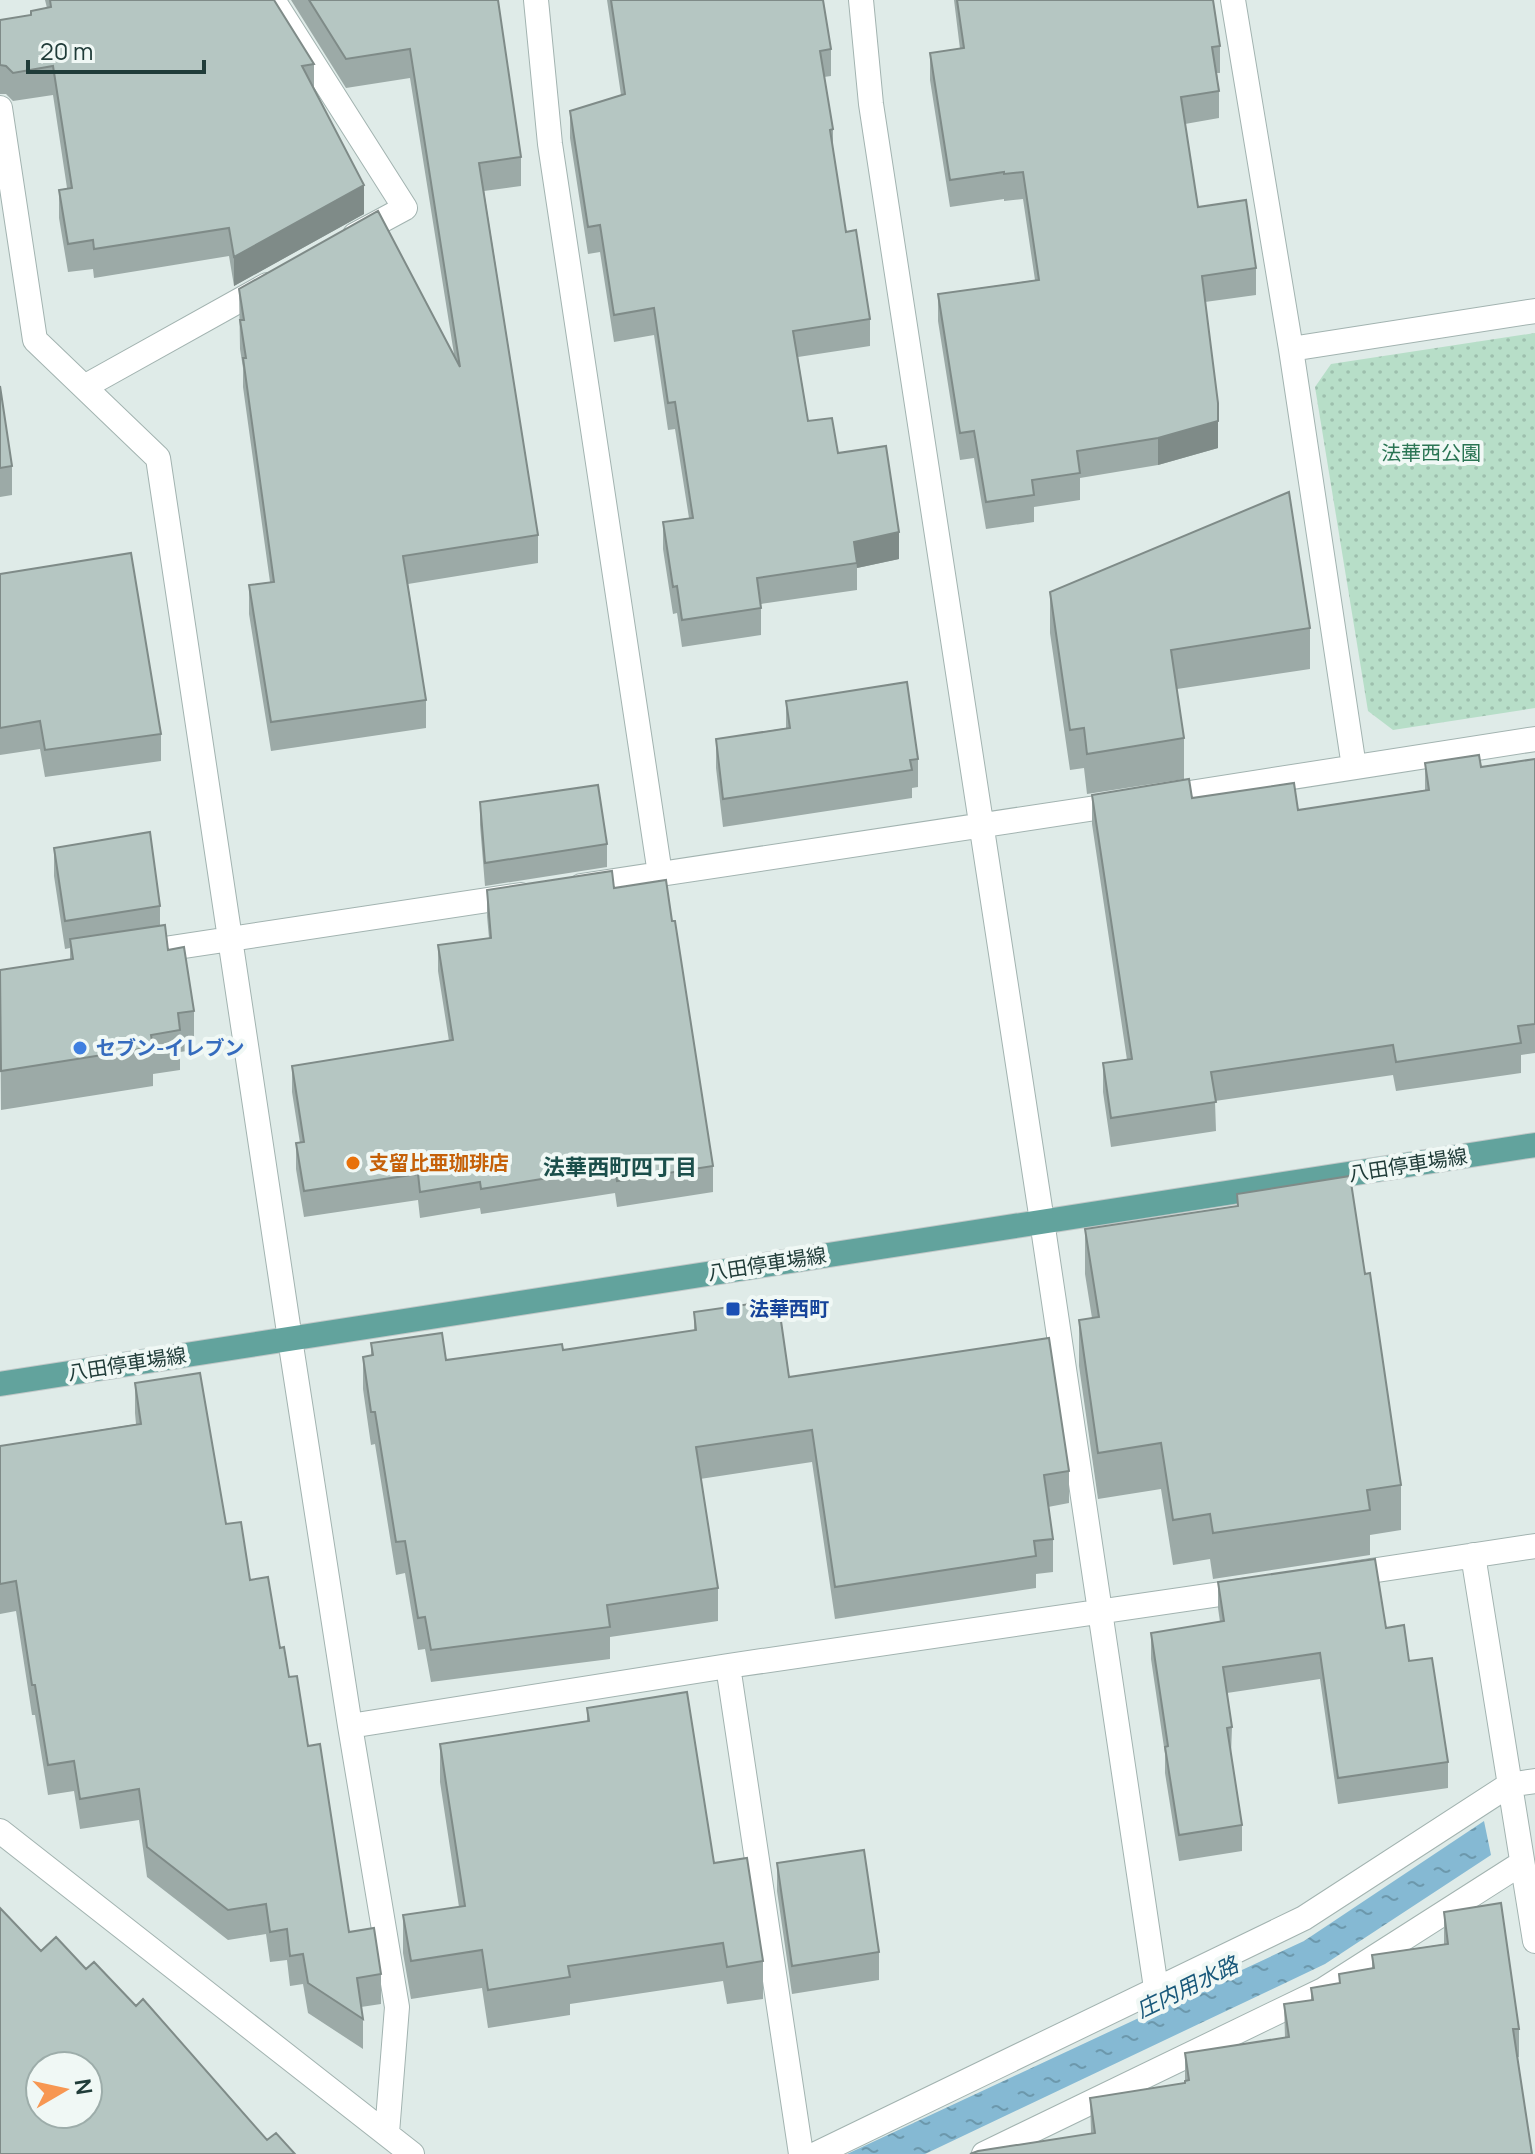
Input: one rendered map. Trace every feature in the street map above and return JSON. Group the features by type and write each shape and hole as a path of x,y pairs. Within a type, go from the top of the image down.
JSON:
{"main road":[{"name":"八田停車場線","path":"0,1384 1535,1145"}],"street":[{"path":"273,0 405,208 335,247"},
{"path":"536,0 550,144 660,874"},
{"path":"861,0 873,120 1156,1988"},
{"path":"1233,0 1291,349 1354,767"},
{"path":"0,108 35,340 158,458 290,1339 397,2007 387,2133"},
{"path":"84,387 293,270"},
{"path":"1291,349 1535,311"},
{"path":"123,955 1535,739"},
{"path":"1317,1579 1535,1546"},
{"path":"1473,1555 1535,1941"},
{"path":"350,1726 728,1666 1271,1586"},
{"path":"728,1666 801,2154"},
{"path":"816,2154 1304,1918 1509,1785 1535,1781"},
{"path":"0,1831 412,2154"},
{"path":"984,2154 1323,1990 1522,1863"}],"green space":[{"name":"法華西公園","path":"1535,333 1535,708 1393,730 1368,711 1315,387 1331,364"}],"water":[{"path":"1484,1821 1491,1855 1325,1964 925,2154 847,2154 1304,1941"}],"building":[{"path":"50,0 274,0 314,64 302,66 364,185 234,257 229,228 94,249 93,240 68,244 59,190 72,188 53,66 13,73 0,65 0,20 31,15 31,11 51,7"},
{"path":"309,0 498,0 521,157 479,163 538,535 403,556 426,700 271,722 249,585 274,582 243,358 246,358 240,320 244,320 239,289 378,211 460,367 410,49 346,59"},
{"path":"611,0 823,0 831,49 820,51 833,129 830,130 846,232 856,230 870,319 793,331 808,421 832,418 838,453 886,446 899,532 854,542 857,563 757,578 761,608 682,620 677,586 673,587 663,522 693,518 675,402 668,403 654,308 614,315 600,225 588,227 570,111 625,94"},
{"path":"957,0 1213,0 1220,46 1212,47 1219,91 1181,97 1198,207 1246,200 1256,268 1202,276 1218,421 1158,438 1077,451 1080,473 1032,480 1034,495 986,502 974,431 960,433 938,294 1039,280 1023,172 950,180 930,53 964,48"},
{"path":"0,386 12,466 0,468"},
{"path":"1289,492 1310,628 1171,650 1184,738 1087,754 1084,728 1070,730 1050,592"},
{"path":"131,553 161,734 45,750 40,721 0,728 0,574"},
{"path":"907,682 918,759 910,760 912,770 723,799 716,739 790,728 786,701"},
{"path":"1479,755 1481,767 1535,759 1535,1024 1518,1026 1521,1043 1396,1062 1393,1045 1211,1072 1216,1102 1111,1118 1103,1063 1132,1059 1092,795 1189,779 1192,798 1294,783 1298,810 1429,790 1425,763"},
{"path":"598,785 607,844 485,863 480,802"},
{"path":"150,832 160,906 65,921 54,848"},
{"path":"612,871 614,888 666,880 713,1166 617,1181 615,1167 481,1189 480,1182 420,1192 418,1174 304,1191 296,1143 304,1142 292,1066 453,1040 438,945 491,938 487,890"},
{"path":"165,925 168,950 184,947 194,1011 178,1013 180,1030 151,1035 153,1047 1,1071 0,970 73,959 70,939"},
{"path":"1350,1176 1365,1274 1370,1273 1401,1485 1367,1490 1370,1510 1213,1533 1210,1514 1173,1520 1161,1443 1098,1453 1079,1320 1099,1317 1085,1229 1238,1206 1237,1194"},
{"path":"778,1300 789,1377 1049,1338 1069,1471 1044,1475 1053,1539 1034,1541 1036,1556 835,1587 812,1430 696,1447 718,1588 607,1605 610,1627 431,1650 425,1617 418,1618 405,1541 396,1542 363,1357 373,1355 371,1343 442,1333 446,1360 562,1344 563,1350 696,1330 694,1312"},
{"path":"200,1373 226,1524 241,1522 250,1580 268,1577 280,1648 284,1647 289,1677 297,1676 308,1746 320,1744 349,1932 374,1928 381,1974 357,1978 363,2019 308,1983 303,1954 290,1956 287,1929 270,1932 266,1904 228,1910 147,1847 139,1789 80,1799 74,1761 48,1765 16,1581 0,1584 0,1446 141,1424 135,1383"},
{"path":"1375,1559 1386,1628 1404,1625 1409,1661 1432,1658 1448,1762 1338,1778 1320,1653 1223,1667 1232,1727 1227,1728 1242,1825 1179,1835 1151,1633 1224,1621 1218,1582"},
{"path":"687,1692 714,1863 747,1858 763,1961 727,1967 723,1943 568,1966 570,1977 488,1990 482,1950 411,1961 403,1915 465,1906 440,1744 589,1721 587,1708"},
{"path":"864,1850 879,1952 792,1966 777,1863"},
{"path":"1501,1903 1519,2029 1513,2029 1532,2154 970,2154 1095,2133 1090,2098 1185,2083 1189,2080 1185,2053 1289,2037 1284,2004 1313,2000 1311,1988 1340,1983 1339,1974 1374,1968 1372,1955 1448,1944 1444,1912"},
{"path":"0,1908 41,1951 56,1937 86,1969 94,1962 136,2006 143,1999 267,2140 276,2133 295,2154 0,2154"}],"place":[{"name":"セブン-イレブン","path":"80,1048"},
{"name":"支留比亜珈琲店","path":"353,1163"},
{"name":"法華西町","path":"733,1309"}],"district":[{"name":"法華西町四丁目","path":"620,1167"}],"water label":[{"name":"庄内用水路","path":"1187,1987"}]}
